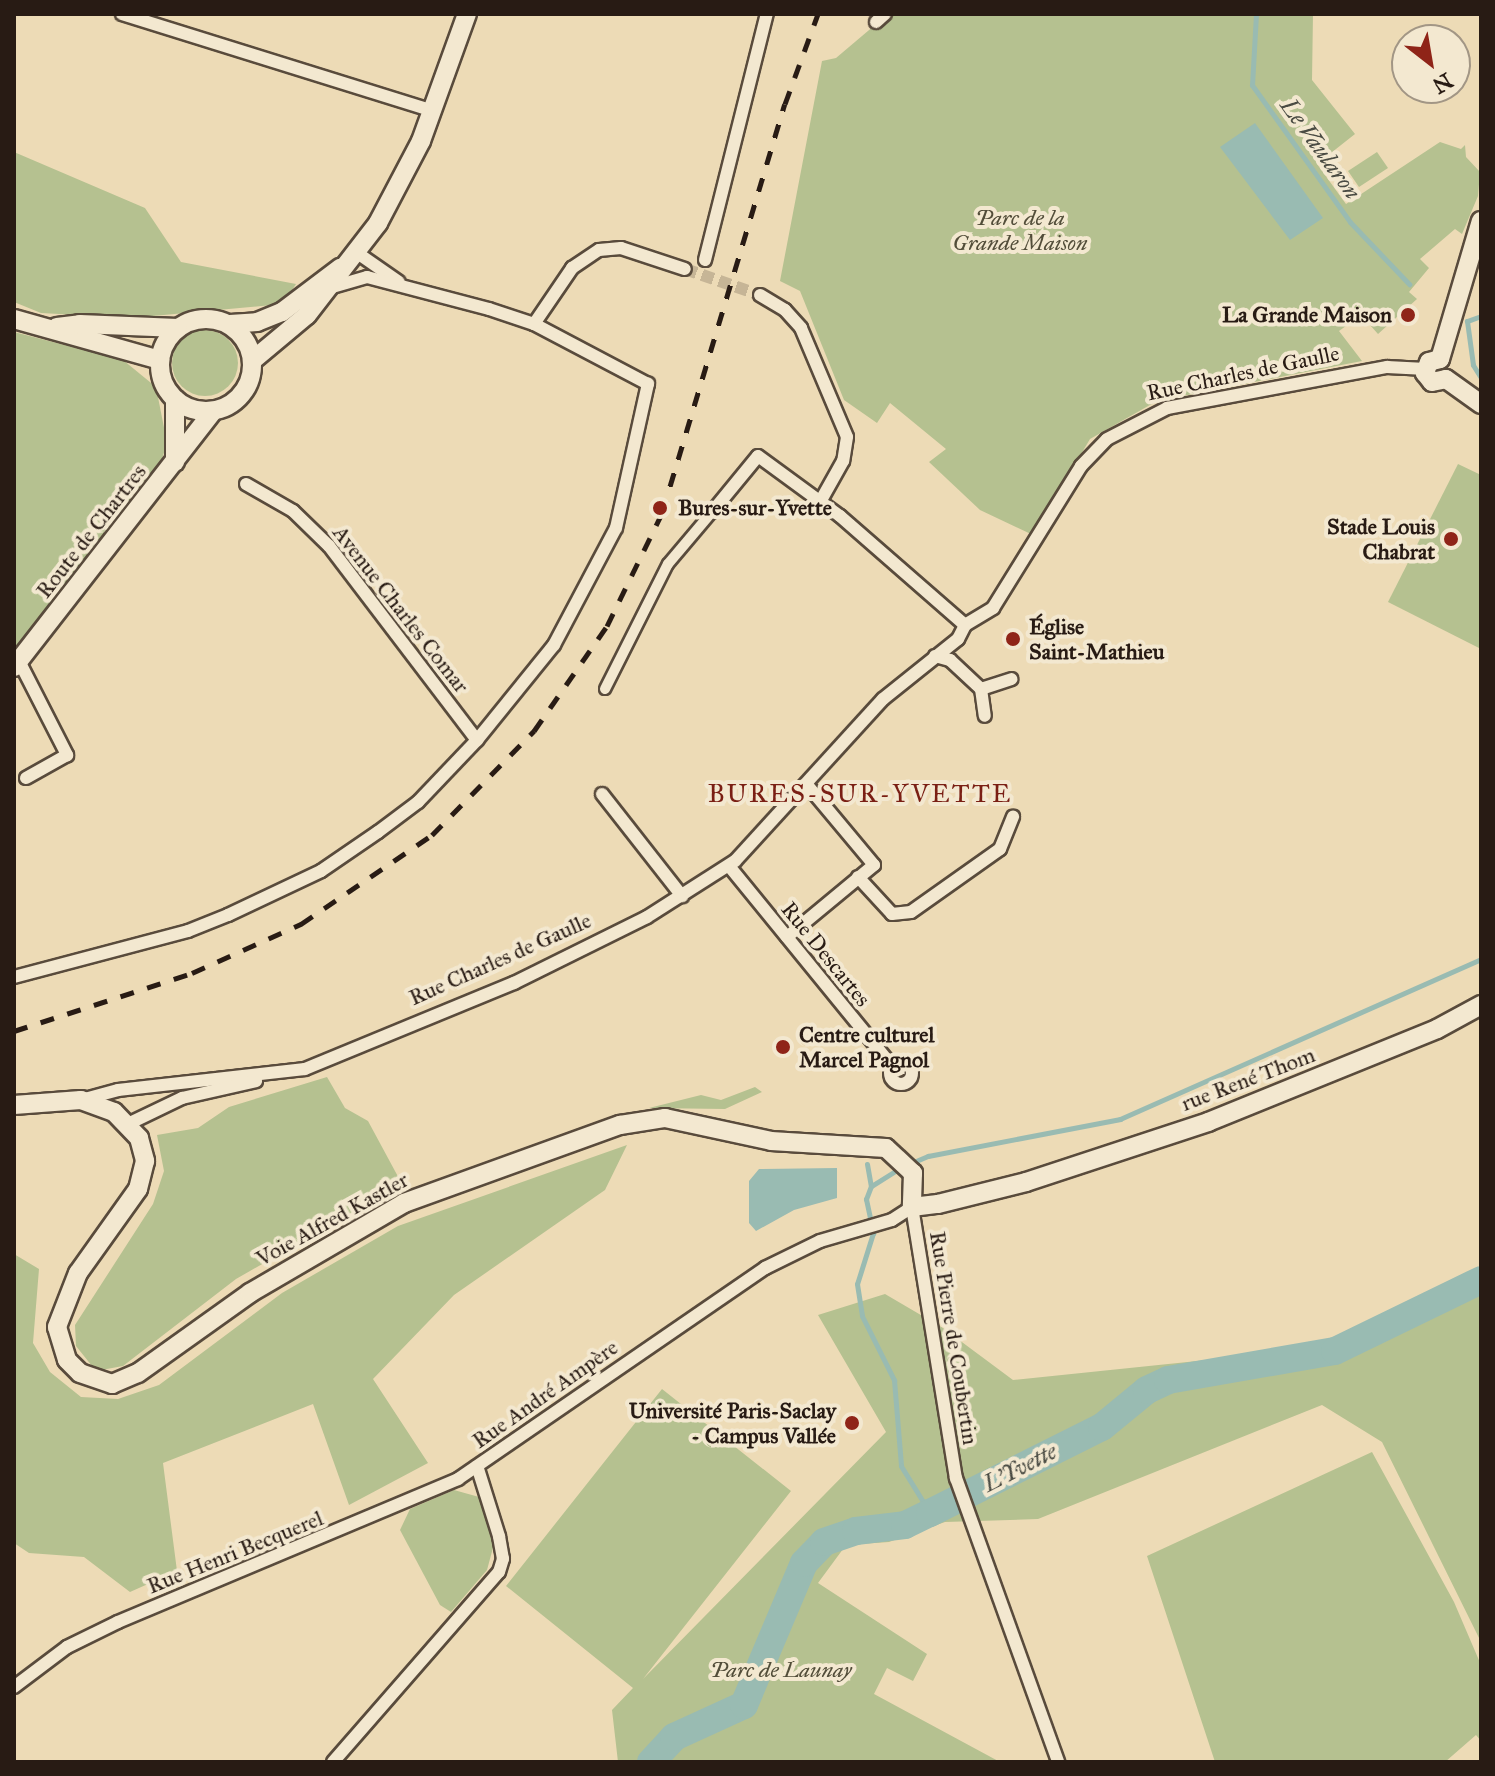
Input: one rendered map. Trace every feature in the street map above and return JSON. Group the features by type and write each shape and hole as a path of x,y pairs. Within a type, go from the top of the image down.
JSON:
{"main road":[{"path":"49,329 80,324 178,328 199,319 230,324 257,322 282,312 343,266 394,196 433,111 467,14"},
{"path":"1433,364 1481,221"},
{"path":"253,360 331,288 343,266"},
{"path":"14,319 160,360"},
{"path":"178,328 160,360 163,381 175,399 193,409 213,411 238,398 252,374 253,360 246,339 230,324"},
{"name":"Rue Charles de Gaulle","path":"1433,364 1432,382 1446,379 1481,404"},
{"name":"Route de Chartres","path":"175,399 175,462"},
{"name":"Route de Chartres","path":"16,664 213,411"},
{"name":"rue René Thom","path":"912,1207 1026,1182 1208,1122 1437,1029 1481,1005"},
{"name":"Rue Charles de Gaulle","path":"14,1105 81,1100 130,1123"},
{"name":"Voie Alfred Kastler","path":"130,1123 144,1150 143,1175 78,1273 57,1327 67,1360 80,1373 112,1384 138,1373 250,1293 404,1203 620,1125 665,1118 700,1122 771,1141 886,1148 908,1166 912,1207"}],"street":[{"path":"122,14 433,111"},
{"path":"705,260 767,14"},
{"path":"534,324 572,268 599,250 621,248 685,269"},
{"path":"356,252 402,284"},
{"path":"14,977 188,931 321,871 418,802 477,740 554,645 616,528 648,384 534,324 402,284 355,277 331,288"},
{"path":"760,295 797,321 847,437 843,461 820,502"},
{"name":"Rue Charles de Gaulle","path":"130,1123 182,1098 231,1090 337,1058 514,983 682,896 732,864 883,699 958,639 965,625 997,602 1081,466 1133,423 1167,408 1253,391 1399,365 1433,364"},
{"path":"605,689 668,564 758,456 820,502 965,625"},
{"name":"Avenue Charles Comar","path":"246,484 293,511 329,546 477,740"},
{"path":"935,656 950,660 981,689 985,716"},
{"path":"16,664 67,755 26,778"},
{"path":"981,689 1011,679"},
{"path":"787,937 874,865 807,785"},
{"path":"602,794 682,896"},
{"path":"858,877 892,914 911,912 1000,849 1013,817"},
{"name":"Rue Descartes","path":"732,864 893,1067"},
{"name":"Rue Charles de Gaulle","path":"81,1100 118,1090 274,1075"},
{"name":"Rue André Ampère","path":"333,1762 499,1572 503,1559 499,1536 477,1466 749,1277 793,1252 872,1226 912,1207"},
{"name":"Rue Pierre de Coubertin","path":"912,1207 956,1478 1056,1745 1058,1762"},
{"name":"Rue Henri Becquerel","path":"14,1687 67,1647 118,1622 285,1555 458,1479 477,1466"}],"green space":[{"name":"Parc de la Grande Maison","path":"888,14 1313,14 1312,80 1355,134 1317,164 1346,204 1440,142 1461,149 1465,145 1466,157 1480,172 1478,196 1462,234 1455,229 1420,259 1429,268 1409,292 1417,299 1378,334 1361,315 1339,331 1362,361 1157,401 1090,439 1033,535 980,510 929,462 946,449 890,403 877,423 844,400 800,291 780,281 822,61 836,58"},
{"path":"14,152 145,208 181,262 296,284 283,304 131,318 41,313 14,302"},
{"path":"1377,152 1388,168 1359,187 1348,171"},
{"path":"205,330 218,332 228,340 236,350 236,376 228,386 218,394 205,396 192,394 182,386 174,376 172,363 174,350 182,340 192,332"},
{"path":"14,332 123,360 156,387 167,443 157,475 14,656"},
{"name":"Stade Louis Chabrat","path":"1458,464 1481,475 1481,649 1388,602"},
{"path":"327,1077 345,1108 368,1121 402,1184 236,1279 123,1366 96,1371 76,1346 75,1325 153,1204 164,1171 157,1135 198,1128 229,1107"},
{"path":"755,1087 762,1092 725,1109 649,1108 701,1095 721,1100"},
{"path":"627,1145 605,1190 454,1295 373,1379 428,1463 349,1505 313,1404 163,1463 177,1571 130,1592 84,1557 29,1553 14,1543 14,1254 39,1269 33,1343 50,1372 81,1397 118,1399 159,1385 282,1293 398,1226"},
{"name":"Parc de Launay","path":"1481,1288 1481,1642 1382,1442 1322,1405 1038,1519 945,1522 889,1542 846,1545 818,1583 927,1654 913,1681 887,1668 874,1694 1000,1762 618,1762 612,1710 633,1688 506,1586 662,1389 791,1491 643,1679 886,1432 818,1315 885,1294 943,1328 1013,1380 1370,1343"},
{"path":"1372,1452 1454,1602 1481,1665 1481,1741 1476,1735 1445,1762 1215,1762 1147,1556"},
{"path":"454,1490 479,1497 494,1544 487,1570 451,1612 440,1605 400,1530 410,1509"}],"water":[{"path":"1255,123 1323,218 1290,240 1220,147"},
{"path":"837,1168 837,1198 794,1210 756,1231 749,1223 749,1181 759,1169"}],"waterway":[{"name":"Le Vaularon","path":"1256,14 1252,85 1350,222 1409,284"},
{"name":"Le Vaularon","path":"1481,316 1467,321 1473,365 1481,378"},
{"path":"909,1164 928,1156 1120,1119 1481,959"},
{"path":"867,1164 871,1186"},
{"path":"900,1168 871,1186 866,1199 873,1233 857,1284 862,1316 894,1380 901,1466 930,1513"},
{"name":"L'Yvette","path":"651,1762 674,1737 744,1705 804,1563 824,1542 856,1531 905,1525 1102,1427 1147,1390 1168,1380 1335,1351 1481,1280"}],"tunnel":[{"path":"685,269 760,295"}],"railway":[{"path":"14,1031 192,973 301,924 432,835 534,731 607,626 662,513 785,104 818,14"}],"place":[{"name":"La Grande Maison","path":"1408,315"},
{"name":"Bures-sur-Yvette","path":"660,508"},
{"name":"Stade Louis Chabrat","path":"1451,539"},
{"name":"Église Saint-Mathieu","path":"1013,639"},
{"name":"Centre culturel Marcel Pagnol","path":"783,1047"},
{"name":"Université Paris-Saclay - Campus Vallée","path":"852,1423"}],"district":[{"name":"BURES-SUR-YVETTE","path":"860,794"}]}
